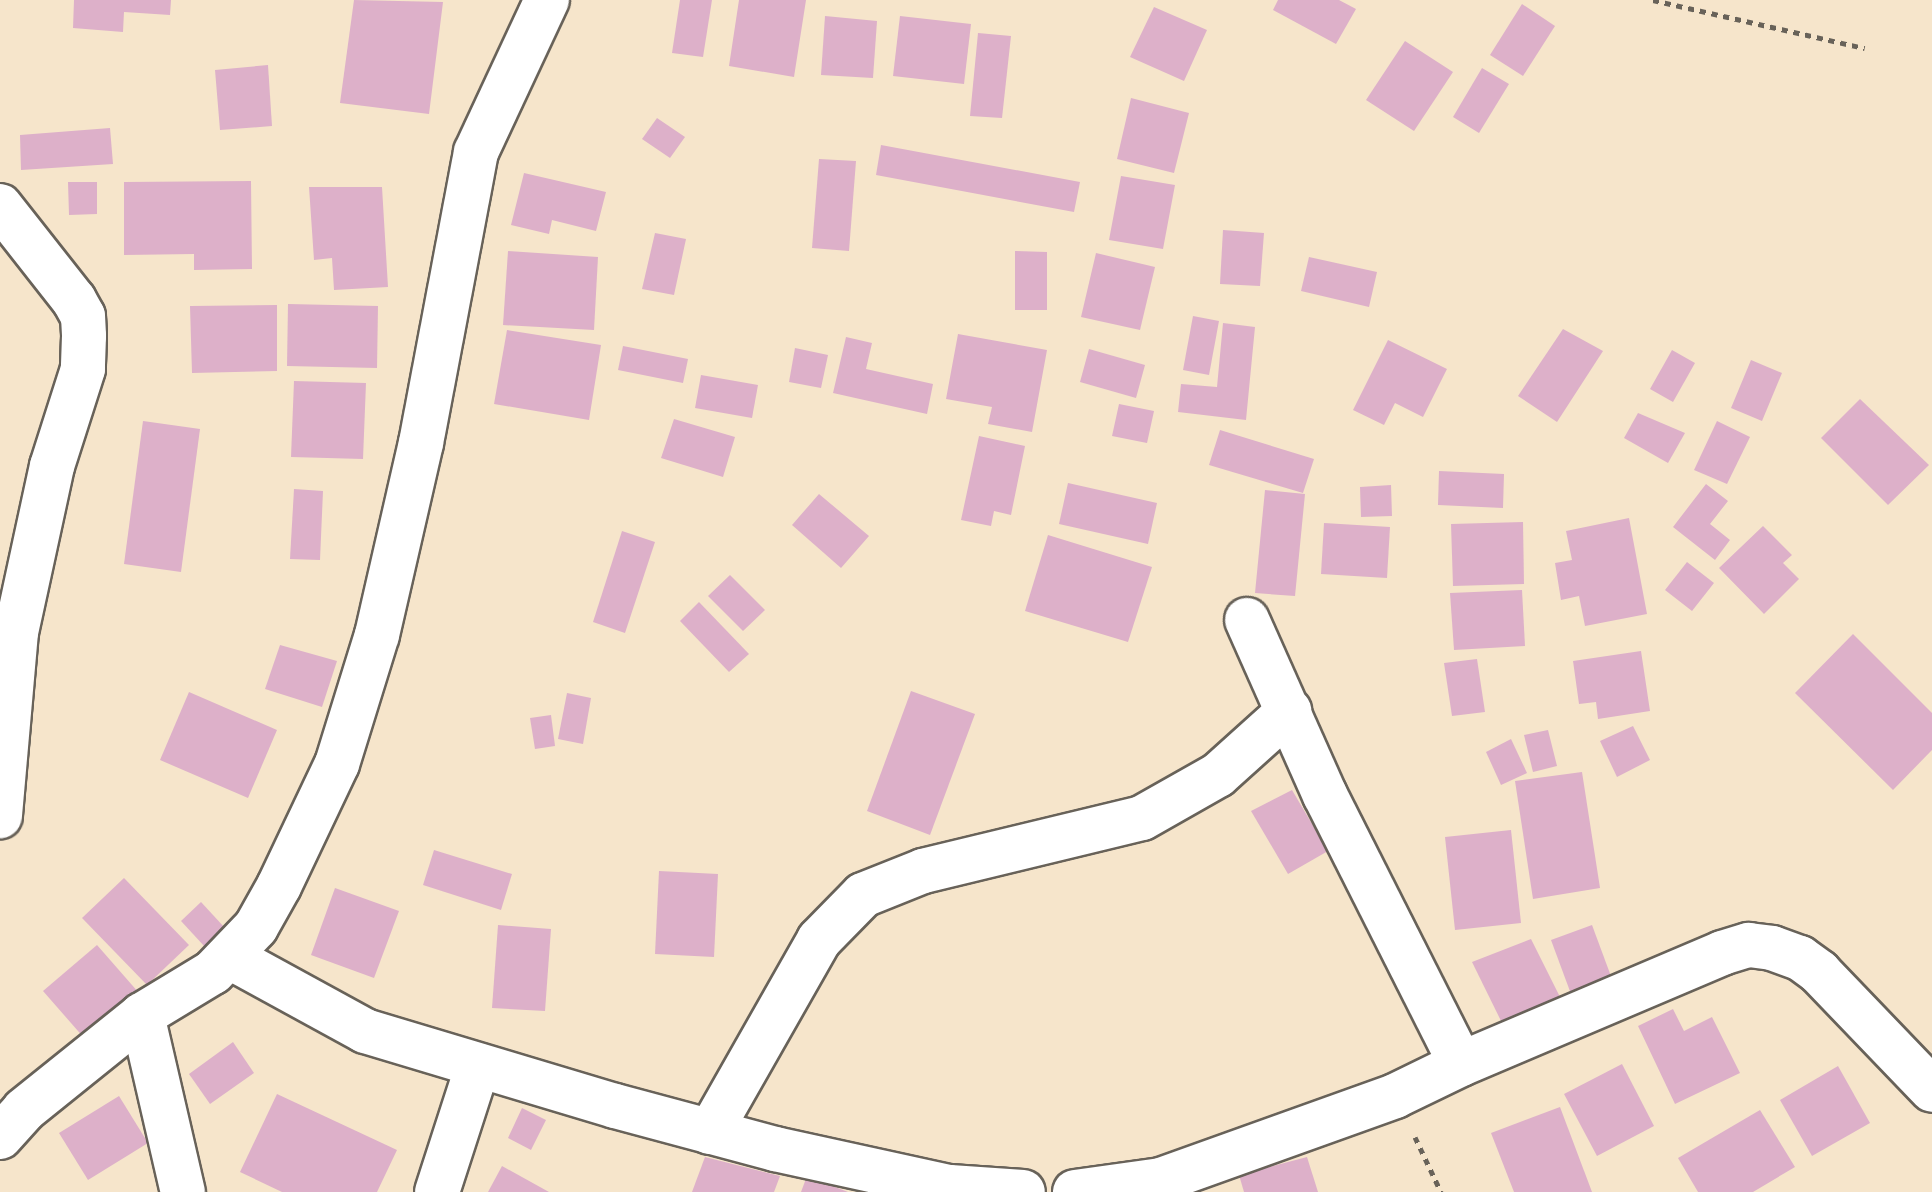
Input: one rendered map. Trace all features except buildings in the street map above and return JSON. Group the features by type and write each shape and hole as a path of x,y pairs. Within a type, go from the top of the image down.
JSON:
{"street":[{"path":"0,1137 24,1110 142,1015 194,985 230,957 256,927 279,886 337,764 377,635 421,443 476,152 547,0"},
{"path":"0,206 74,300 83,316 84,336 83,369 52,466 16,632 0,816"},
{"path":"1247,620 1325,795 1461,1064"},
{"path":"710,1132 819,940 863,895 923,871 1142,818 1218,775 1289,711"},
{"path":"1075,1192 1161,1180 1395,1096 1461,1064 1722,953 1749,945 1772,948 1800,958 1819,972 1932,1090"},
{"path":"230,957 365,1031 478,1065 710,1132 950,1187 1023,1192"},
{"path":"142,1015 183,1192"},
{"path":"437,1192 478,1065"}],"path":[{"path":"1653,0 1865,48"},
{"path":"1395,1096 1441,1192"}]}
